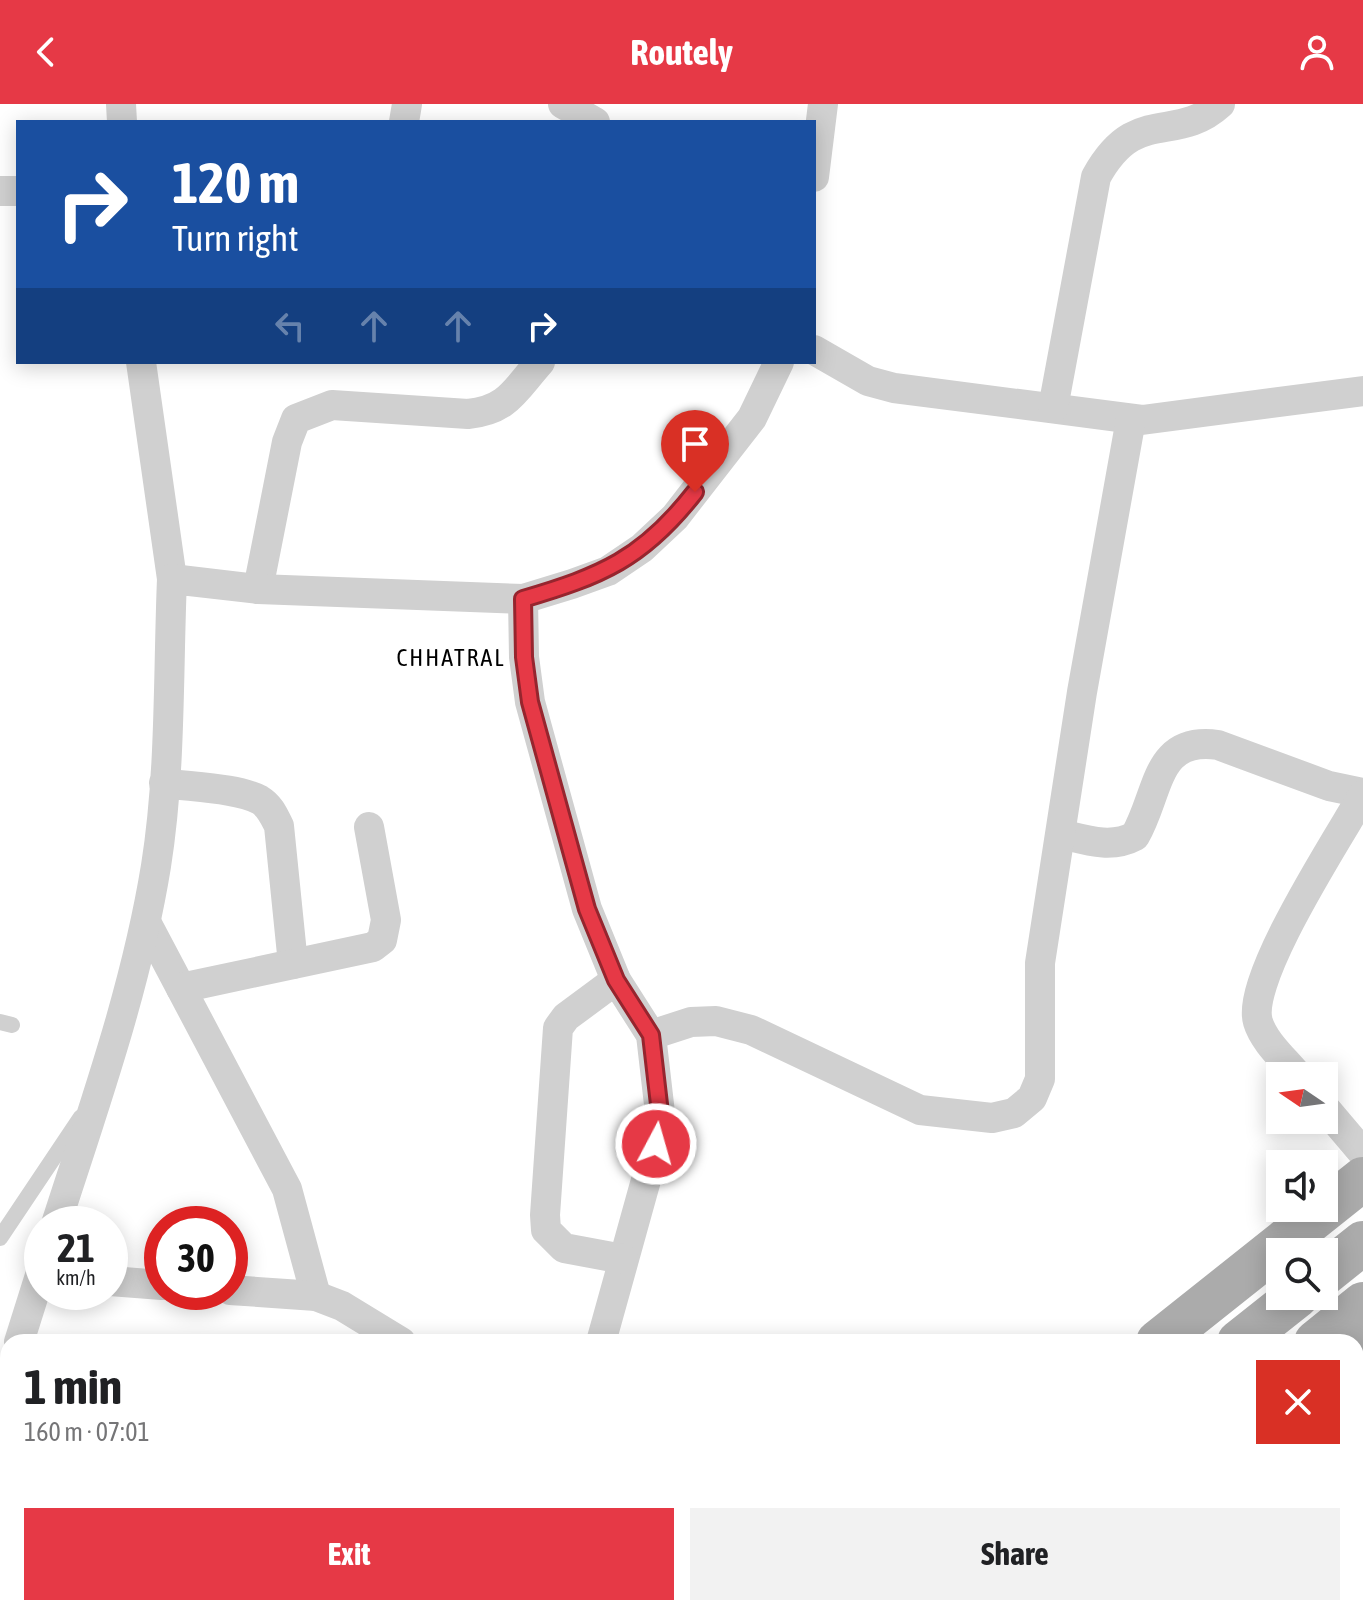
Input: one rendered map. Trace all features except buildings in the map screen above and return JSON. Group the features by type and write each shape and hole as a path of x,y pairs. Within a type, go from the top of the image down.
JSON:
{"main road":[{"path":"1168,1334 1363,1179"},
{"path":"1338,1263 1363,1243"},
{"path":"1326,1334 1363,1304"},
{"path":"1249,1334 1279,1310"}],"street":[{"path":"563,104 591,120"},
{"path":"816,161 823,104"},
{"path":"1053,408 1096,177 1105,152 1126,121 1143,110 1207,114 1220,104"},
{"path":"816,351 868,381 894,388 1131,419 1178,418 1363,391"},
{"path":"62,1206 126,1006 157,863 164,783 172,579 141,364"},
{"path":"258,589 287,442 296,419 332,405 468,414 489,412 504,405 538,364"},
{"path":"172,579 258,589 523,599 608,571 642,548 675,517 752,418 778,364"},
{"path":"651,1035 691,1022 716,1021 751,1030 920,1110 992,1118 1014,1113 1032,1098 1040,1079 1040,963 1082,692 1131,419"},
{"path":"523,599 524,657 530,702 591,923 616,980 651,1035 660,1113 656,1144 603,1334"},
{"path":"1061,834 1101,843 1123,843 1135,836 1166,762 1177,749 1199,742 1218,745 1329,786 1363,794 1267,965 1257,996 1257,1020 1265,1037 1286,1062"},
{"path":"164,783 249,796 263,801 272,811 279,826 293,964"},
{"path":"181,988 373,947 382,940 386,920 369,827"},
{"path":"146,922 287,1189 316,1296"},
{"path":"616,980 566,1017 558,1028 545,1215 546,1230 564,1248 623,1259"},
{"path":"1338,1124 1363,1153"},
{"path":"248,1291 316,1296 342,1306 388,1334"},
{"path":"22,1334 29,1310"}],"lane":[{"path":"0,1238 99,1091"}],"district":[{"name":"CHHATRAL","path":"451,657"}],"route":[{"path":"656,1144 660,1113 651,1035 616,980 595,936 587,909 530,702 524,657 523,599 608,571 642,548 675,517 695,492"}]}
